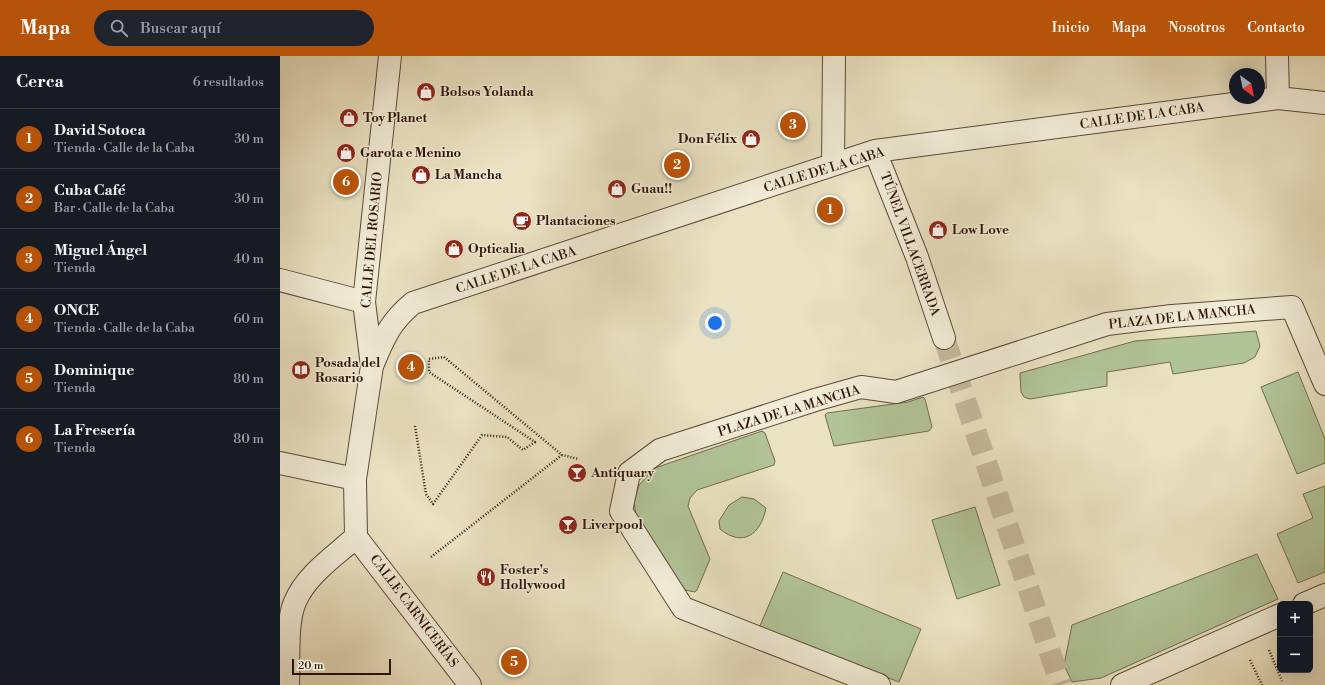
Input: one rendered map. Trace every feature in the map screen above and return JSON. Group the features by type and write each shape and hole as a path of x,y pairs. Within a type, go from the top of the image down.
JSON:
{"street":[{"name":"CALLE DEL ROSARIO","path":"356,537 355,479 372,366 364,302 390,56"},
{"path":"833,165 834,56"},
{"path":"1277,56 1278,98"},
{"name":"CALLE DE LA CABA","path":"372,366 386,333 398,316 413,303 875,151 1278,98 1325,103"},
{"name":"TÚNEL VILLACERRADA","path":"875,151 917,257 944,338"},
{"path":"280,280 364,302"},
{"name":"PLAZA DE LA MANCHA","path":"879,685 683,608 621,511 629,473 660,450 814,400 861,387 896,392 1107,324 1172,316 1292,307 1317,344 1325,384"},
{"path":"280,464 355,479"},
{"path":"288,685 290,630 294,603 301,590 324,565 356,537"},
{"name":"CALLE CARNICERÍAS","path":"356,537 470,685"},
{"path":"1311,601 1325,595"},
{"path":"1122,685 1277,616"}],"path":[{"path":"415,426 426,494 432,504 482,435 507,437 523,450 535,442 429,372 429,359 444,357 562,455 579,459"},
{"path":"431,557 562,455"}],"green space":[{"path":"1256,331 1260,346 1255,357 1244,363 1173,374 1170,362 1107,372 1107,386 1030,399 1024,397 1021,392 1020,373 1135,341"},
{"path":"1298,372 1325,439 1325,463 1297,474 1261,387"},
{"path":"923,397 925,399 932,427 929,431 834,446 825,415 827,413 908,402"},
{"path":"762,431 765,433 775,461 774,465 697,490 690,498 688,506 710,559 697,590 695,592 685,590 637,520 634,503 639,485 655,468"},
{"path":"1325,486 1325,572 1298,583 1277,534 1313,518 1303,494"},
{"path":"742,497 754,499 766,508 760,525 750,535 743,538 728,535 720,529 719,521 729,505"},
{"path":"975,507 1000,585 957,599 932,520"},
{"path":"1257,554 1278,599 1101,678 1072,682 1064,665 1072,625"},
{"path":"783,572 921,629 899,682 759,628"}],"tunnel":[{"path":"944,338 1061,685"}],"place":[{"name":"Bolsos Yolanda","path":"426,92"},
{"name":"Toy Planet","path":"349,118"},
{"name":"Miguel Ángel","path":"793,125"},
{"name":"Don Félix","path":"751,139"},
{"name":"Garota e Menino","path":"346,153"},
{"name":"Cuba Café","path":"677,165"},
{"name":"La Mancha","path":"421,175"},
{"name":"La Fresería","path":"346,182"},
{"name":"Guau!!","path":"617,189"},
{"name":"David Sotoca","path":"830,210"},
{"name":"Plantaciones","path":"522,221"},
{"name":"Low Love","path":"938,230"},
{"name":"Opticalia","path":"454,249"},
{"name":"ONCE","path":"411,367"},
{"name":"Posada del Rosario","path":"301,370"},
{"name":"Antiquary","path":"577,473"},
{"name":"Liverpool","path":"568,525"},
{"name":"Foster's Hollywood","path":"486,577"},
{"name":"Dominique","path":"514,662"}]}
